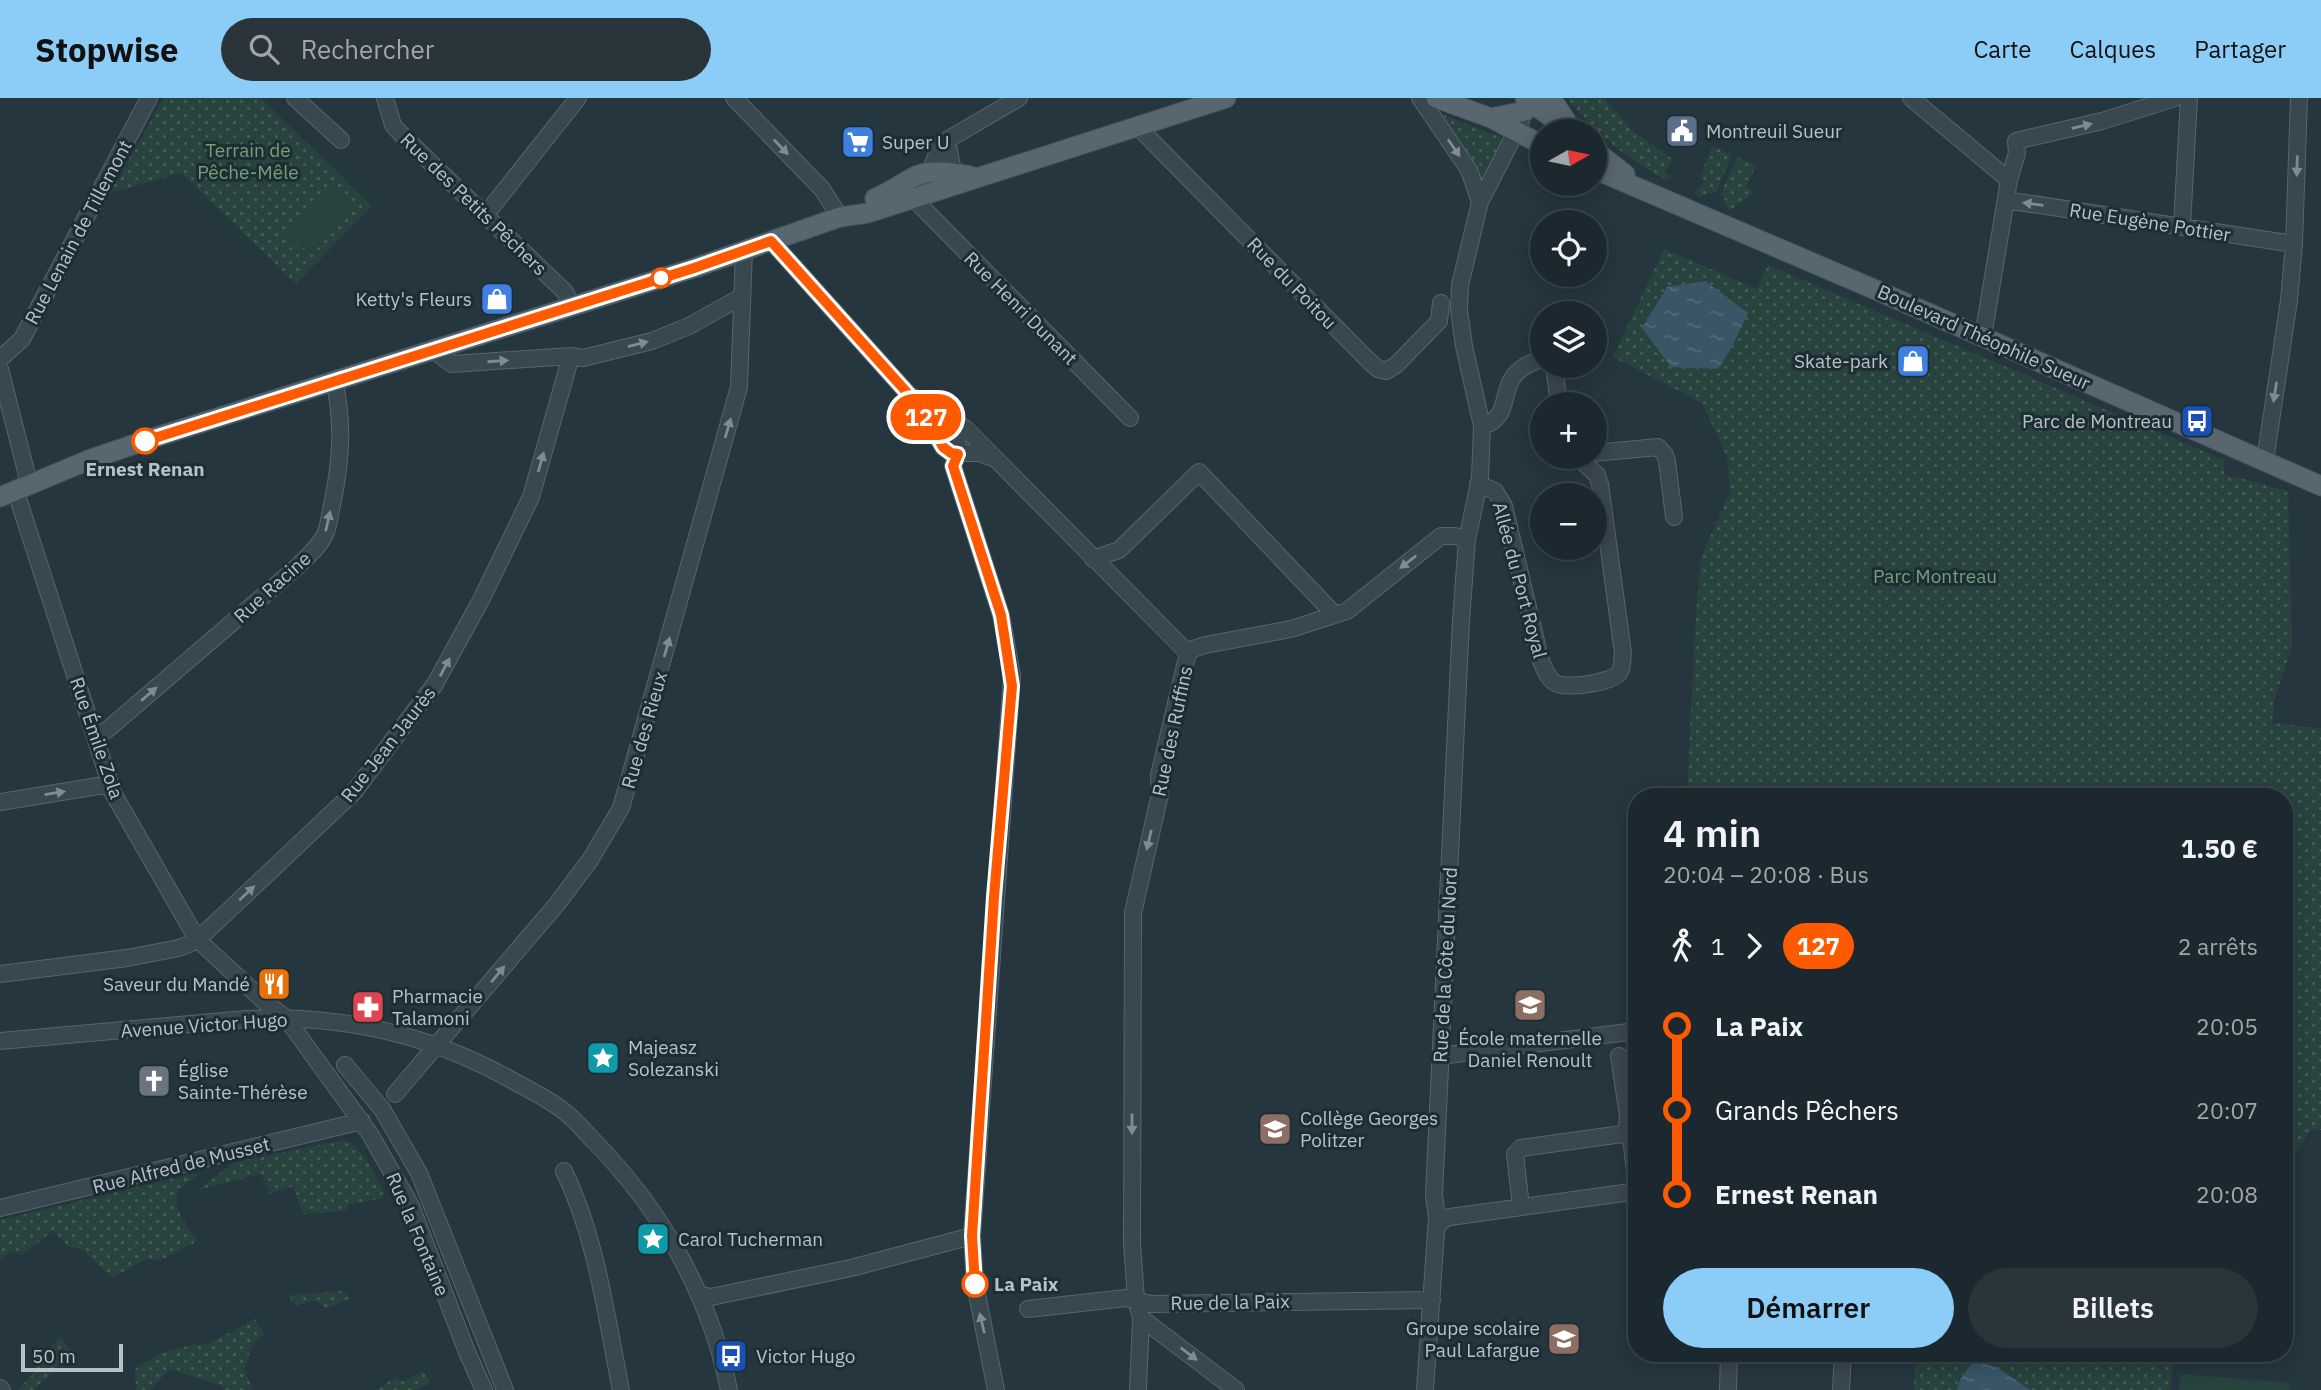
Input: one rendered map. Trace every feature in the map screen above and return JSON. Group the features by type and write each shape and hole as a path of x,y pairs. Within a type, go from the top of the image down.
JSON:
{"main road":[{"path":"15,490 91,459 334,380 694,268 845,215 868,212 1226,98"},
{"path":"1436,98 1491,118 1530,139"},
{"path":"1551,98 1564,119"},
{"path":"1491,118 1527,102 1553,119"},
{"name":"Boulevard Théophile Sueur","path":"1607,160 1645,190"},
{"path":"845,215 910,179 930,172 976,176"},
{"name":"Boulevard Théophile Sueur","path":"1607,174 2321,486"}],"street":[{"name":"Rue Lenain de Tillemont","path":"0,359 22,339 149,98"},
{"path":"295,98 341,140"},
{"name":"Rue des Petits Pêchers","path":"385,98 393,125 566,294 572,305"},
{"path":"486,214 578,98"},
{"path":"734,98 845,215"},
{"path":"930,172 939,148 947,140 1018,98"},
{"path":"1420,98 1469,170 1479,202"},
{"path":"1911,98 2009,180"},
{"path":"1983,337 2009,180 2017,153 2016,141 2102,121 2175,98"},
{"path":"2182,226 2189,98"},
{"path":"2264,461 2289,300 2294,244 2299,98"},
{"path":"1467,540 1478,484 1482,426 1458,310 1464,260 1479,202 1517,133 1527,102"},
{"name":"Rue du Poitou","path":"1137,126 1378,369 1386,371 1396,365 1439,321 1441,303"},
{"path":"947,140 953,172"},
{"name":"Rue Henri Dunant","path":"912,197 1130,418"},
{"name":"Rue Eugène Pottier","path":"2006,200 2294,244"},
{"path":"771,241 920,407 943,447 951,453 980,453 996,459"},
{"name":"Rue des Rieux","path":"395,1094 557,904 590,860 621,808 739,387 744,250"},
{"path":"438,348 441,356 452,364 571,356 583,358 652,341 689,326 741,297"},
{"name":"Rue Jean Jaurès","path":"0,974 127,958 178,948 197,939 354,792 435,684 481,600 531,497 571,356"},
{"path":"1482,426 1492,424 1499,416 1509,380 1515,372 1530,363"},
{"name":"Rue Émile Zola","path":"0,369 15,490 110,784 197,939 286,1018"},
{"name":"Rue Racine","path":"95,736 107,730 298,566 318,545 326,532 340,468 341,440 334,380"},
{"path":"908,394 965,429 1188,653"},
{"path":"944,414 959,440 958,454 953,466 1001,615 1012,686 994,897 972,1236 975,1284 996,1390"},
{"path":"1607,452 1658,447 1667,461 1674,517"},
{"name":"Allée du Port Royal","path":"1478,484 1495,491 1504,506 1540,658 1545,669 1554,682 1564,686 1605,681 1616,676 1621,670 1623,653 1600,484 1597,474 1592,469"},
{"path":"1094,559 1119,550 1199,472 1335,615"},
{"name":"Rue des Ruffins","path":"1138,1390 1141,1318 1136,1300 1132,1229 1133,913 1160,794 1159,775 1188,653 1205,645 1291,629 1347,611 1441,537 1455,536 1467,540"},
{"name":"Rue de la Côte du Nord","path":"1425,1390 1437,1227 1434,1195 1440,1056 1467,540"},
{"path":"0,802 110,784"},
{"name":"Avenue Victor Hugo","path":"0,1041 246,1019 286,1018 386,1029 439,1045 498,1072 566,1113 629,1180 654,1214 701,1295 729,1390"},
{"name":"Rue la Fontaine","path":"286,1018 362,1121 392,1170 411,1206 484,1390"},
{"path":"1440,1056 1628,1032"},
{"path":"1521,1207 1515,1154 1521,1148 1622,1134 1626,1136 1628,1116 1619,1056"},
{"path":"345,1065 382,1109 419,1173 505,1390"},
{"name":"Rue Alfred de Musset","path":"0,1208 362,1121"},
{"path":"564,1171 580,1204 590,1239 621,1390"},
{"path":"1437,1227 1445,1218 1450,1217 1628,1192"},
{"path":"701,1295 711,1297 851,1268 972,1236"},
{"name":"Rue de la Paix","path":"1028,1309 1126,1298 1151,1304 1432,1300"},
{"path":"1141,1318 1236,1390"},
{"path":"1728,1390 1730,1362"},
{"path":"1842,1390 1843,1362"}],"green space":[{"name":"Terrain de Pêche-Mêle","path":"164,98 261,98 372,206 296,284 181,173 109,194"},
{"path":"1567,98 1604,98 1633,131 1673,159 1665,172 1673,177 1666,180 1607,140 1607,119 1585,119"},
{"path":"1436,112 1506,139 1481,187"},
{"path":"1712,146 1732,155 1716,193 1700,197 1694,194 1705,181 1696,173 1701,174"},
{"path":"1737,157 1756,165 1746,188 1755,192 1731,210 1720,195"},
{"path":"333,185 356,207 311,255 287,233"},
{"name":"Parc Montreau","path":"1664,249 1757,289 1768,265 2224,460 2224,474 2288,491 2292,646 2274,702 2272,723 2321,728 2321,1130 2312,1129 2293,1156 2293,788 1687,788 1701,557 1730,492 1727,457 1702,403 1613,357"},
{"path":"344,1140 358,1149 368,1163 384,1193 381,1199 349,1204 346,1211 303,1214 293,1186 270,1194 261,1174 198,1190 235,1162"},
{"path":"196,1173 197,1176 179,1190 177,1203 182,1217 198,1241 159,1261 146,1259 112,1278 83,1250 68,1246 53,1231 22,1255 11,1252 0,1261 0,1220"},
{"path":"342,1291 351,1298 327,1308 314,1301 296,1305 290,1295"},
{"path":"255,1319 264,1334 252,1346 244,1369 253,1390 224,1390 223,1386 170,1369 150,1390 136,1390 135,1369 160,1353 195,1344 208,1344"},
{"path":"61,1336 71,1351 35,1390 18,1390 32,1375 38,1360"},
{"path":"1916,1362 2173,1362 2170,1390 1914,1390"},
{"path":"423,1371 430,1381 427,1385 413,1390 376,1390 396,1377 399,1381 405,1381"},
{"path":"2181,1374 2290,1383 2289,1390 2179,1390"}],"water":[{"path":"1705,281 1748,313 1718,369 1671,367 1642,328 1667,287"},
{"path":"1972,1362 1977,1362 1996,1367 2030,1390 1957,1390 1960,1380"}],"bus line":[{"name":"127","path":"145,441 694,268 771,241 920,407 943,447 958,454 953,466 1001,615 1012,686 994,897 972,1236 975,1284"}],"place":[{"name":"Montreuil Sueur","path":"1682,131"},
{"name":"Super U","path":"858,142"},
{"name":"Ketty's Fleurs","path":"497,299"},
{"name":"Skate-park","path":"1913,361"},
{"name":"Parc de Montreau","path":"2197,421"},
{"name":"Ernest Renan","path":"145,441"},
{"name":"Saveur du Mandé","path":"274,984"},
{"name":"École maternelle Daniel Renoult","path":"1530,1005"},
{"name":"Pharmacie Talamoni","path":"368,1007"},
{"name":"Majeasz Solezanski","path":"603,1058"},
{"name":"Église Sainte-Thérèse","path":"154,1081"},
{"name":"Collège Georges Politzer","path":"1275,1129"},
{"name":"Carol Tucherman","path":"653,1239"},
{"name":"La Paix","path":"975,1284"},
{"name":"Groupe scolaire Paul Lafargue","path":"1564,1339"},
{"name":"Victor Hugo","path":"731,1356"}]}
